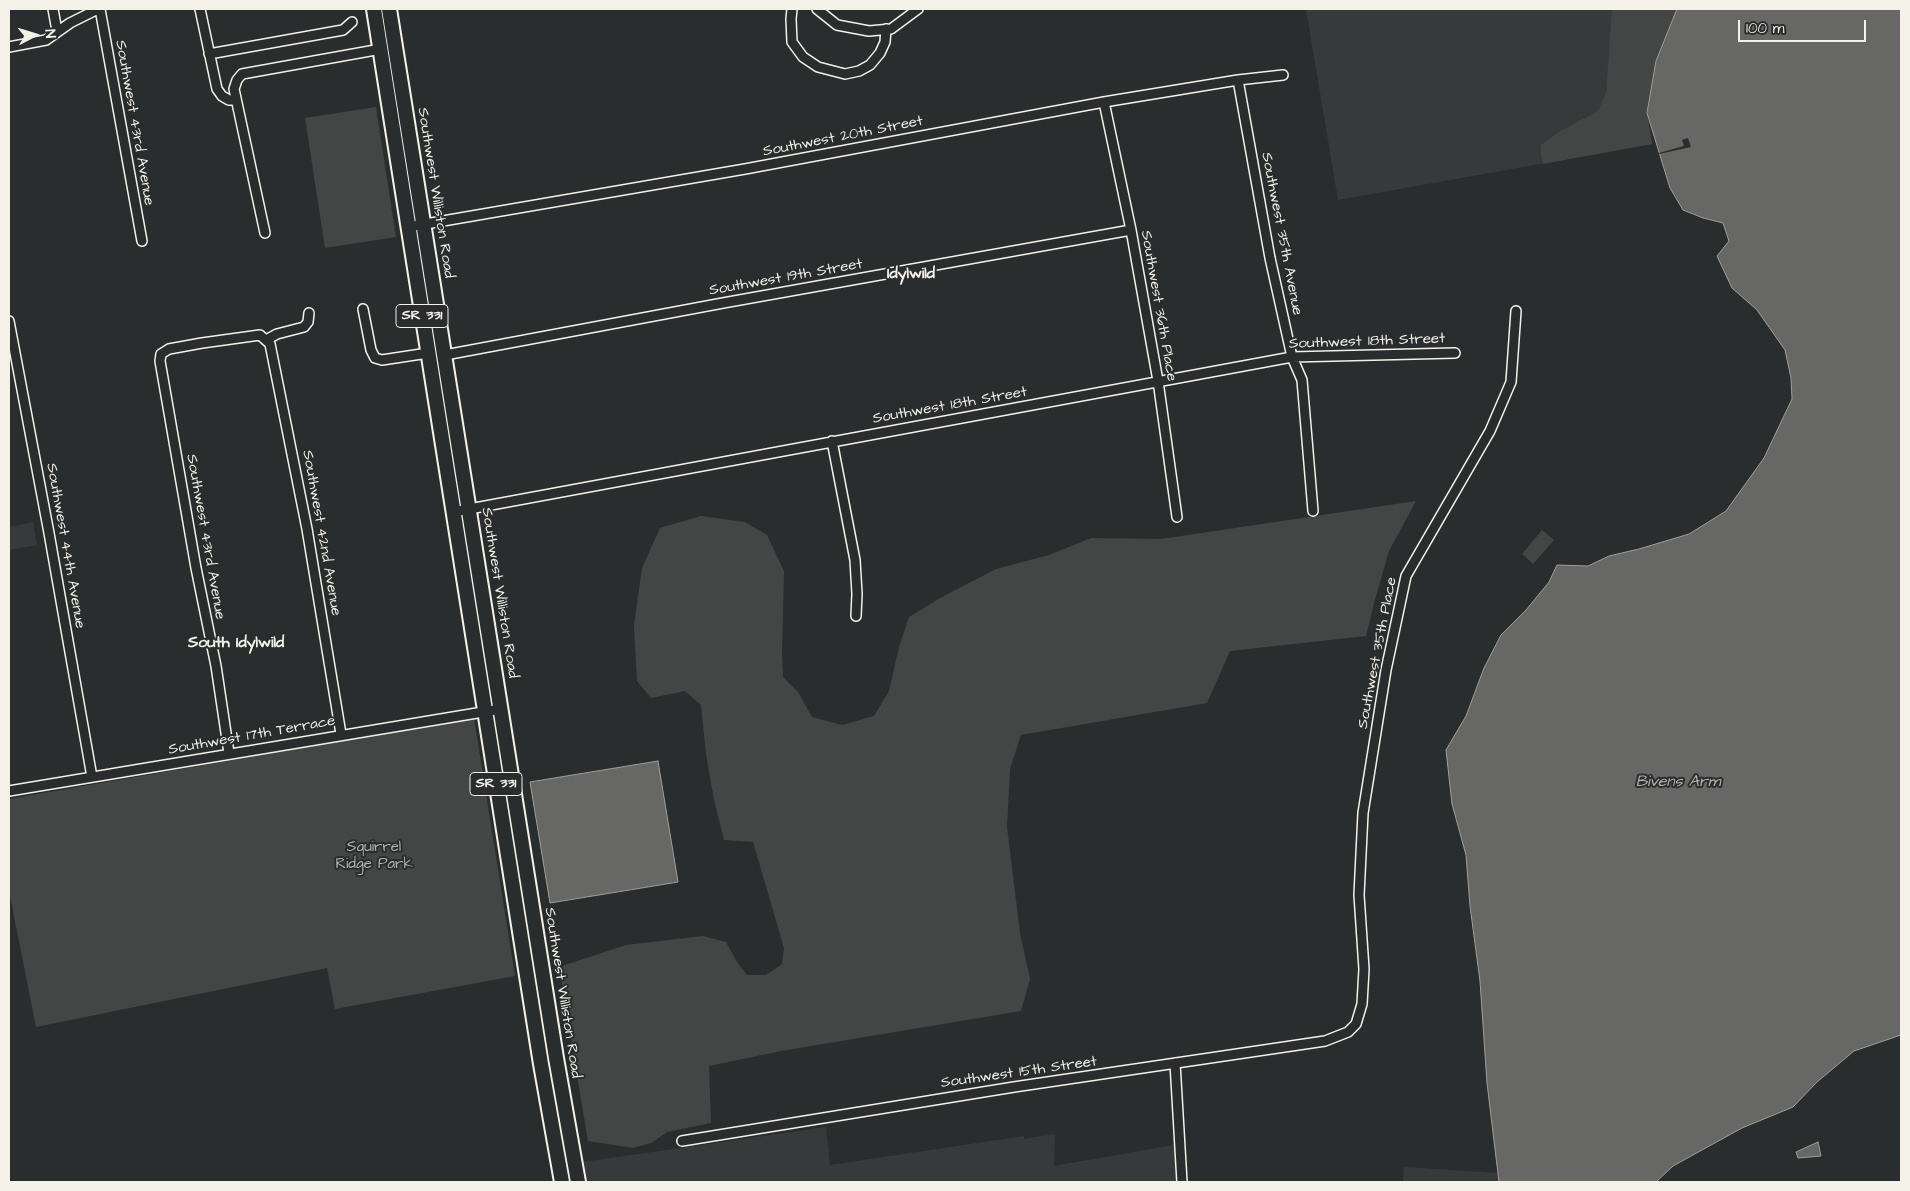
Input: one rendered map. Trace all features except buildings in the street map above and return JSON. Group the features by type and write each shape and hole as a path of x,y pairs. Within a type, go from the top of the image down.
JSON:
{"highway":[{"name":"Southwest Williston Road","path":"374,9 453,512 562,1182"},
{"name":"Southwest Williston Road","path":"393,9 424,224 540,962 578,1182"},
{"path":"526,965 540,962"}],"street":[{"path":"53,9 57,31"},
{"path":"9,47 46,40 57,31 99,9"},
{"name":"Southwest 43rd Avenue","path":"99,9 142,241"},
{"path":"200,9 217,89 222,96 229,100 236,100"},
{"path":"792,9 792,42 803,57 818,67 845,74 858,71 870,65 880,53 885,42 886,29"},
{"path":"817,9 837,25 869,31 891,29 918,9"},
{"path":"209,54 343,30 352,22"},
{"path":"265,233 236,100 234,89 237,80 242,74 381,49"},
{"name":"Southwest 20th Street","path":"408,227 745,169 1104,102 1238,80 1283,75"},
{"name":"Southwest 35th Avenue","path":"1238,80 1270,258 1292,357 1302,380 1313,511"},
{"name":"Southwest 36th Place","path":"1104,102 1131,230 1158,382 1177,517"},
{"name":"Southwest 19th Street","path":"445,355 1131,230"},
{"path":"363,309 371,350 375,358 382,360 428,352"},
{"name":"Southwest 35th Place","path":"1356,1024 1362,1004 1364,968 1359,895 1364,813 1386,670 1406,576 1490,431 1511,382 1516,311"},
{"path":"266,340 277,334 304,326 308,322 309,313"},
{"name":"Southwest 44th Avenue","path":"9,321 92,777"},
{"name":"Southwest 43rd Avenue","path":"229,753 216,666 174,446 160,354 169,349 260,335 266,340"},
{"name":"Southwest 42nd Avenue","path":"266,340 270,344 293,458 337,700 341,734"},
{"name":"Southwest 18th Street","path":"453,512 1292,357 1455,353"},
{"path":"832,442 856,560 858,594 856,616"},
{"name":"Southwest 17th Terrace","path":"9,791 341,734 501,709"},
{"name":"Southwest 15th Street","path":"682,1141 920,1102 1324,1041 1348,1032 1356,1024"},
{"path":"1175,1063 1182,1182"}],"shaded area":[{"path":"1306,9 1677,9 1656,61 1647,113 1652,144 1338,200"},
{"path":"33,522 37,545 9,550 9,527"},
{"path":"826,1127 830,1165 1024,1136 1024,1139 1055,1134 1054,1166 1179,1144 1180,1182 586,1182 583,1162"},
{"path":"1404,1167 1514,1174 1515,1182 1403,1182"}],"green space":[{"path":"1612,9 1677,9 1656,61 1647,113 1652,144 1543,164 1541,145 1560,131 1598,111 1606,93"},
{"path":"376,107 396,237 325,248 305,118"},
{"path":"1416,501 1389,551 1366,636 1230,651 1207,703 1021,735 1010,769 1007,827 1020,933 1030,979 1021,1011 781,1051 709,1066 711,1123 667,1132 651,1143 633,1148 588,1141 559,967 626,945 703,936 726,942 747,975 766,975 782,964 784,948 753,842 724,840 714,800 706,754 701,705 685,691 651,698 637,681 634,625 642,568 660,528 701,516 745,522 767,535 784,571 783,677 798,692 812,717 842,725 874,716 889,691 899,647 909,617 940,598 996,569 1049,555 1091,538 1161,539"},
{"path":"1542,530 1554,540 1533,564 1522,554"},
{"name":"Squirrel Ridge Park","path":"474,718 515,976 335,1009 327,968 36,1027 9,891 9,799"}],"water":[{"name":"Bivens Arm","path":"1677,9 1901,9 1901,1035 1854,1051 1817,1082 1793,1107 1742,1128 1673,1166 1656,1182 1499,1182 1487,1083 1480,981 1470,906 1466,855 1452,804 1446,750 1466,716 1484,668 1501,635 1526,610 1549,582 1557,565 1588,566 1609,556 1689,534 1726,511 1764,458 1792,399 1791,378 1785,350 1757,310 1732,288 1717,256 1729,241 1723,223 1683,210 1670,188 1647,113 1656,61"},
{"path":"658,761 678,882 550,903 530,782"},
{"path":"1818,1142 1821,1156 1798,1158 1796,1152"}],"pier":[{"path":"1688,138 1691,147 1659,154 1684,146 1682,140"}],"district":[{"name":"Idylwild","path":"911,275"},
{"name":"South Idylwild","path":"236,644"}]}
